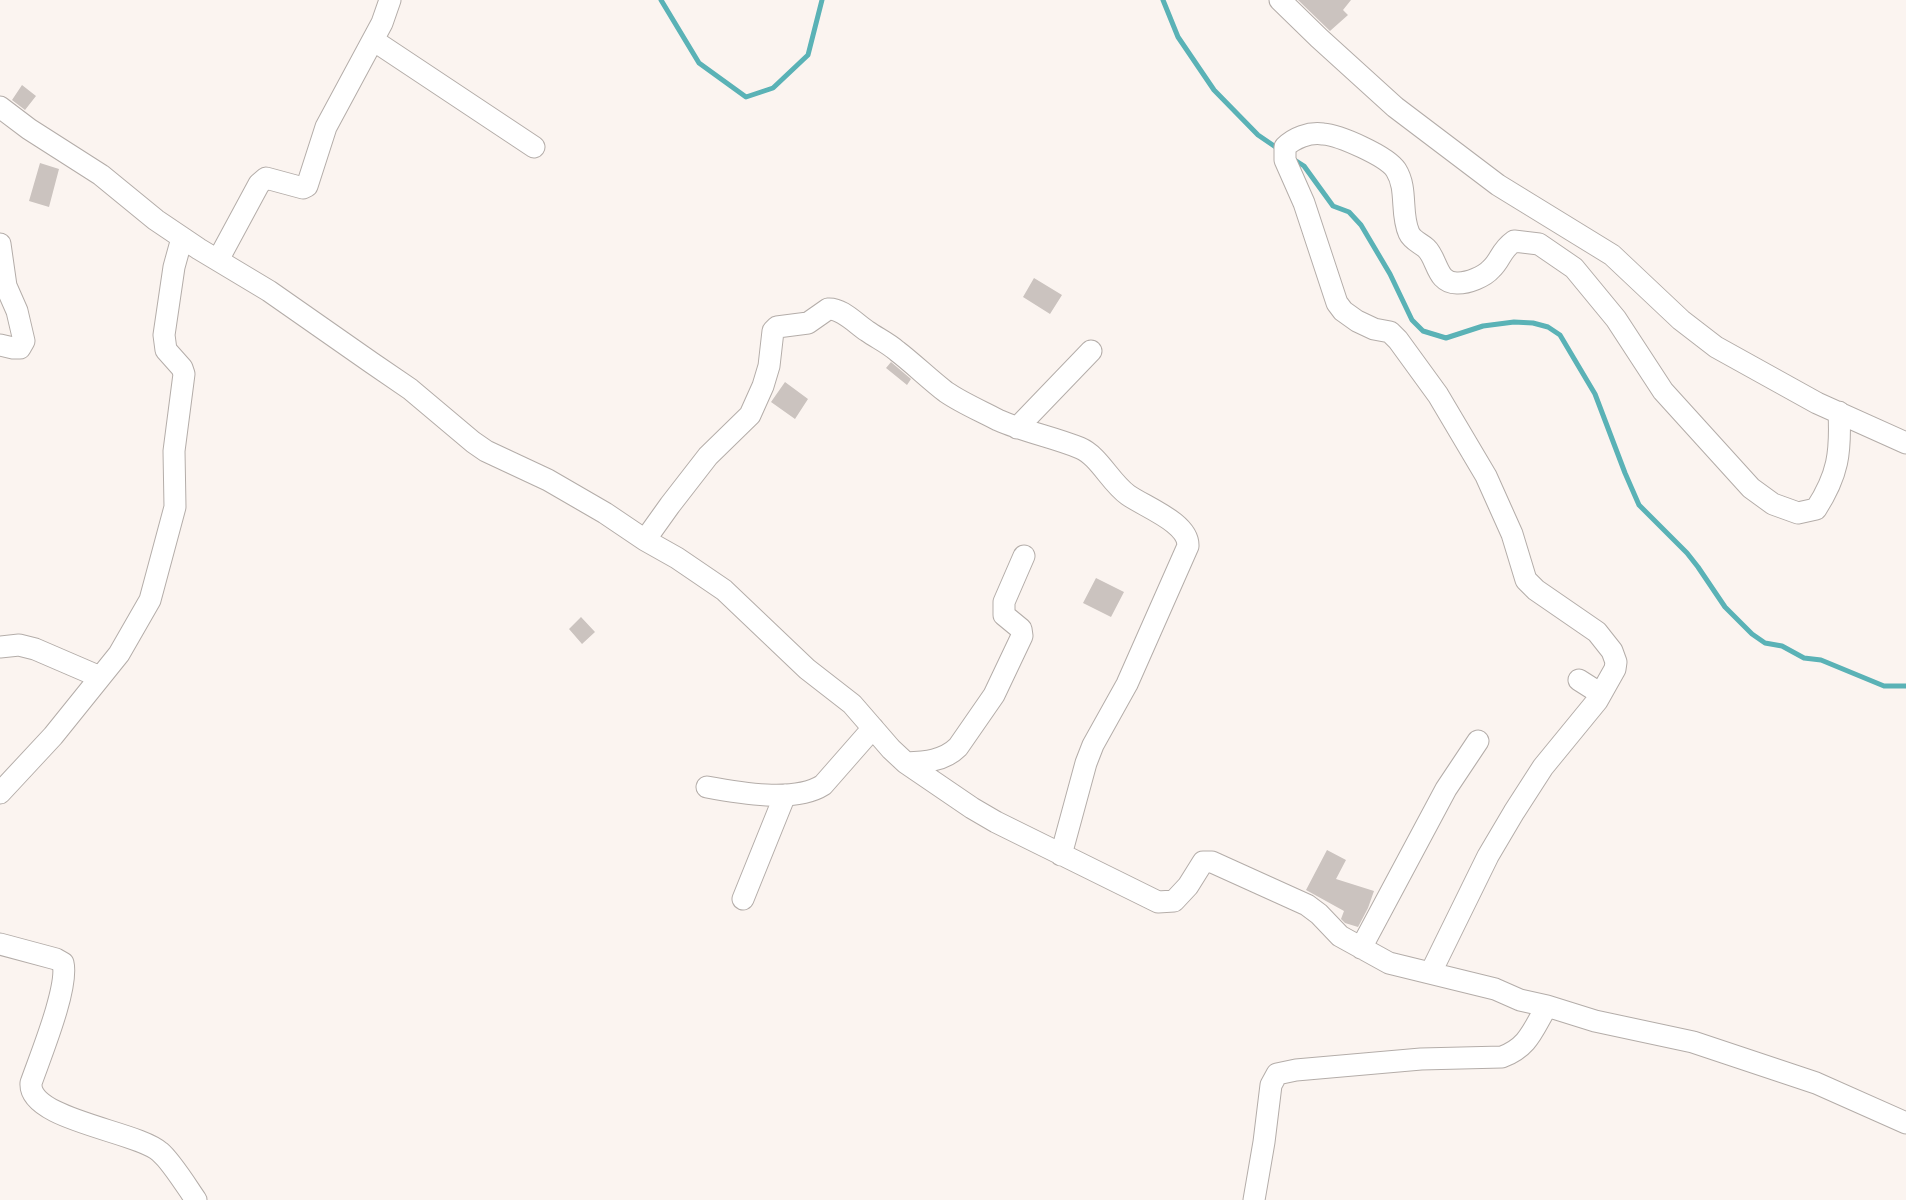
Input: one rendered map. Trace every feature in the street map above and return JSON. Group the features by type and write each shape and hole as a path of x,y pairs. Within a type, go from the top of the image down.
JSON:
{"street":[{"path":"218,260 263,179 303,188 308,186 326,127 373,40 390,0"},
{"path":"1281,0 1395,107 1498,184 1612,255 1681,320 1716,347 1817,402 1906,443"},
{"path":"373,40 534,147"},
{"path":"0,107 29,129 101,175 182,238 269,291 410,389 486,451 548,480 605,513 724,590 807,669 852,704 906,763 972,808 1061,855 1158,902 1174,901 1188,886 1203,862 1212,862 1307,905 1340,936 1389,963 1495,989 1520,1000 1595,1021 1693,1042 1816,1083 1906,1123"},
{"path":"1431,972 1488,856 1543,767 1586,716 1601,694 1616,668 1616,662 1612,651 1597,632 1536,590 1526,580 1512,534 1486,476 1438,395 1395,336 1385,330 1374,329 1356,321 1337,303 1304,203 1285,160 1284,151 1288,145 1305,135 1324,134 1373,152 1391,163 1402,185 1409,234 1425,248 1439,273 1450,282 1467,281 1492,269 1504,250 1514,241 1539,244 1574,268 1616,319 1663,391 1751,488 1773,504 1798,513 1816,509 1829,489 1837,465 1840,436 1839,412"},
{"path":"0,793 52,736 119,654 150,600 175,507 174,450 184,374 182,368 166,350 164,334 174,267 182,238"},
{"path":"0,244 6,286 17,311 24,341 20,348 0,345"},
{"path":"645,540 708,456 750,415 769,366 773,331 777,327 808,323 828,309 838,311 897,350 947,392 976,409 1017,428 1055,439 1086,452 1096,459 1105,473 1125,493 1163,514 1183,532 1188,540 1185,556 1127,684 1093,745 1061,855"},
{"path":"1017,428 1091,351"},
{"path":"906,763 938,759 953,752 994,695 1022,636 1021,628 1004,615 1003,610 1004,602 1024,556"},
{"path":"0,647 19,645 35,649 100,677"},
{"path":"1579,680 1601,694"},
{"path":"707,788 750,794 784,795 816,789 823,785 873,728"},
{"path":"1361,948 1441,798 1478,741"},
{"path":"743,899 784,795"},
{"path":"0,944 56,959 64,966 65,978 61,995 31,1083 33,1096 47,1108 139,1141 160,1151 191,1198"},
{"path":"1254,1200 1271,1085 1277,1074 1296,1070 1421,1059 1502,1057 1514,1053 1524,1045 1547,1006"}],"building":[{"path":"1298,0 1351,0 1343,10 1348,15 1330,31"},
{"path":"22,85 36,96 25,110 12,100"},
{"path":"40,163 59,169 49,207 29,201"},
{"path":"1034,278 1062,295 1050,314 1023,297"},
{"path":"891,362 911,379 907,385 886,368"},
{"path":"785,382 808,399 795,419 771,402"},
{"path":"1096,578 1124,592 1111,617 1083,603"},
{"path":"581,617 595,632 582,644 569,629"},
{"path":"1327,850 1346,860 1336,879 1374,891 1358,927 1345,923 1341,919 1344,911 1306,890"}],"waterway":[{"path":"661,0 699,63 746,97 773,88 808,55 822,0"},
{"path":"1163,0 1178,37 1214,90 1258,135 1280,150"},
{"path":"1293,159 1304,166 1333,206 1349,212 1361,225 1390,274 1412,320 1423,331 1446,338 1483,326 1514,322 1548,327 1560,335 1595,394 1639,505 1687,553 1725,607 1752,634 1765,643 1782,646 1804,658 1821,660 1884,686 1906,686"}]}
